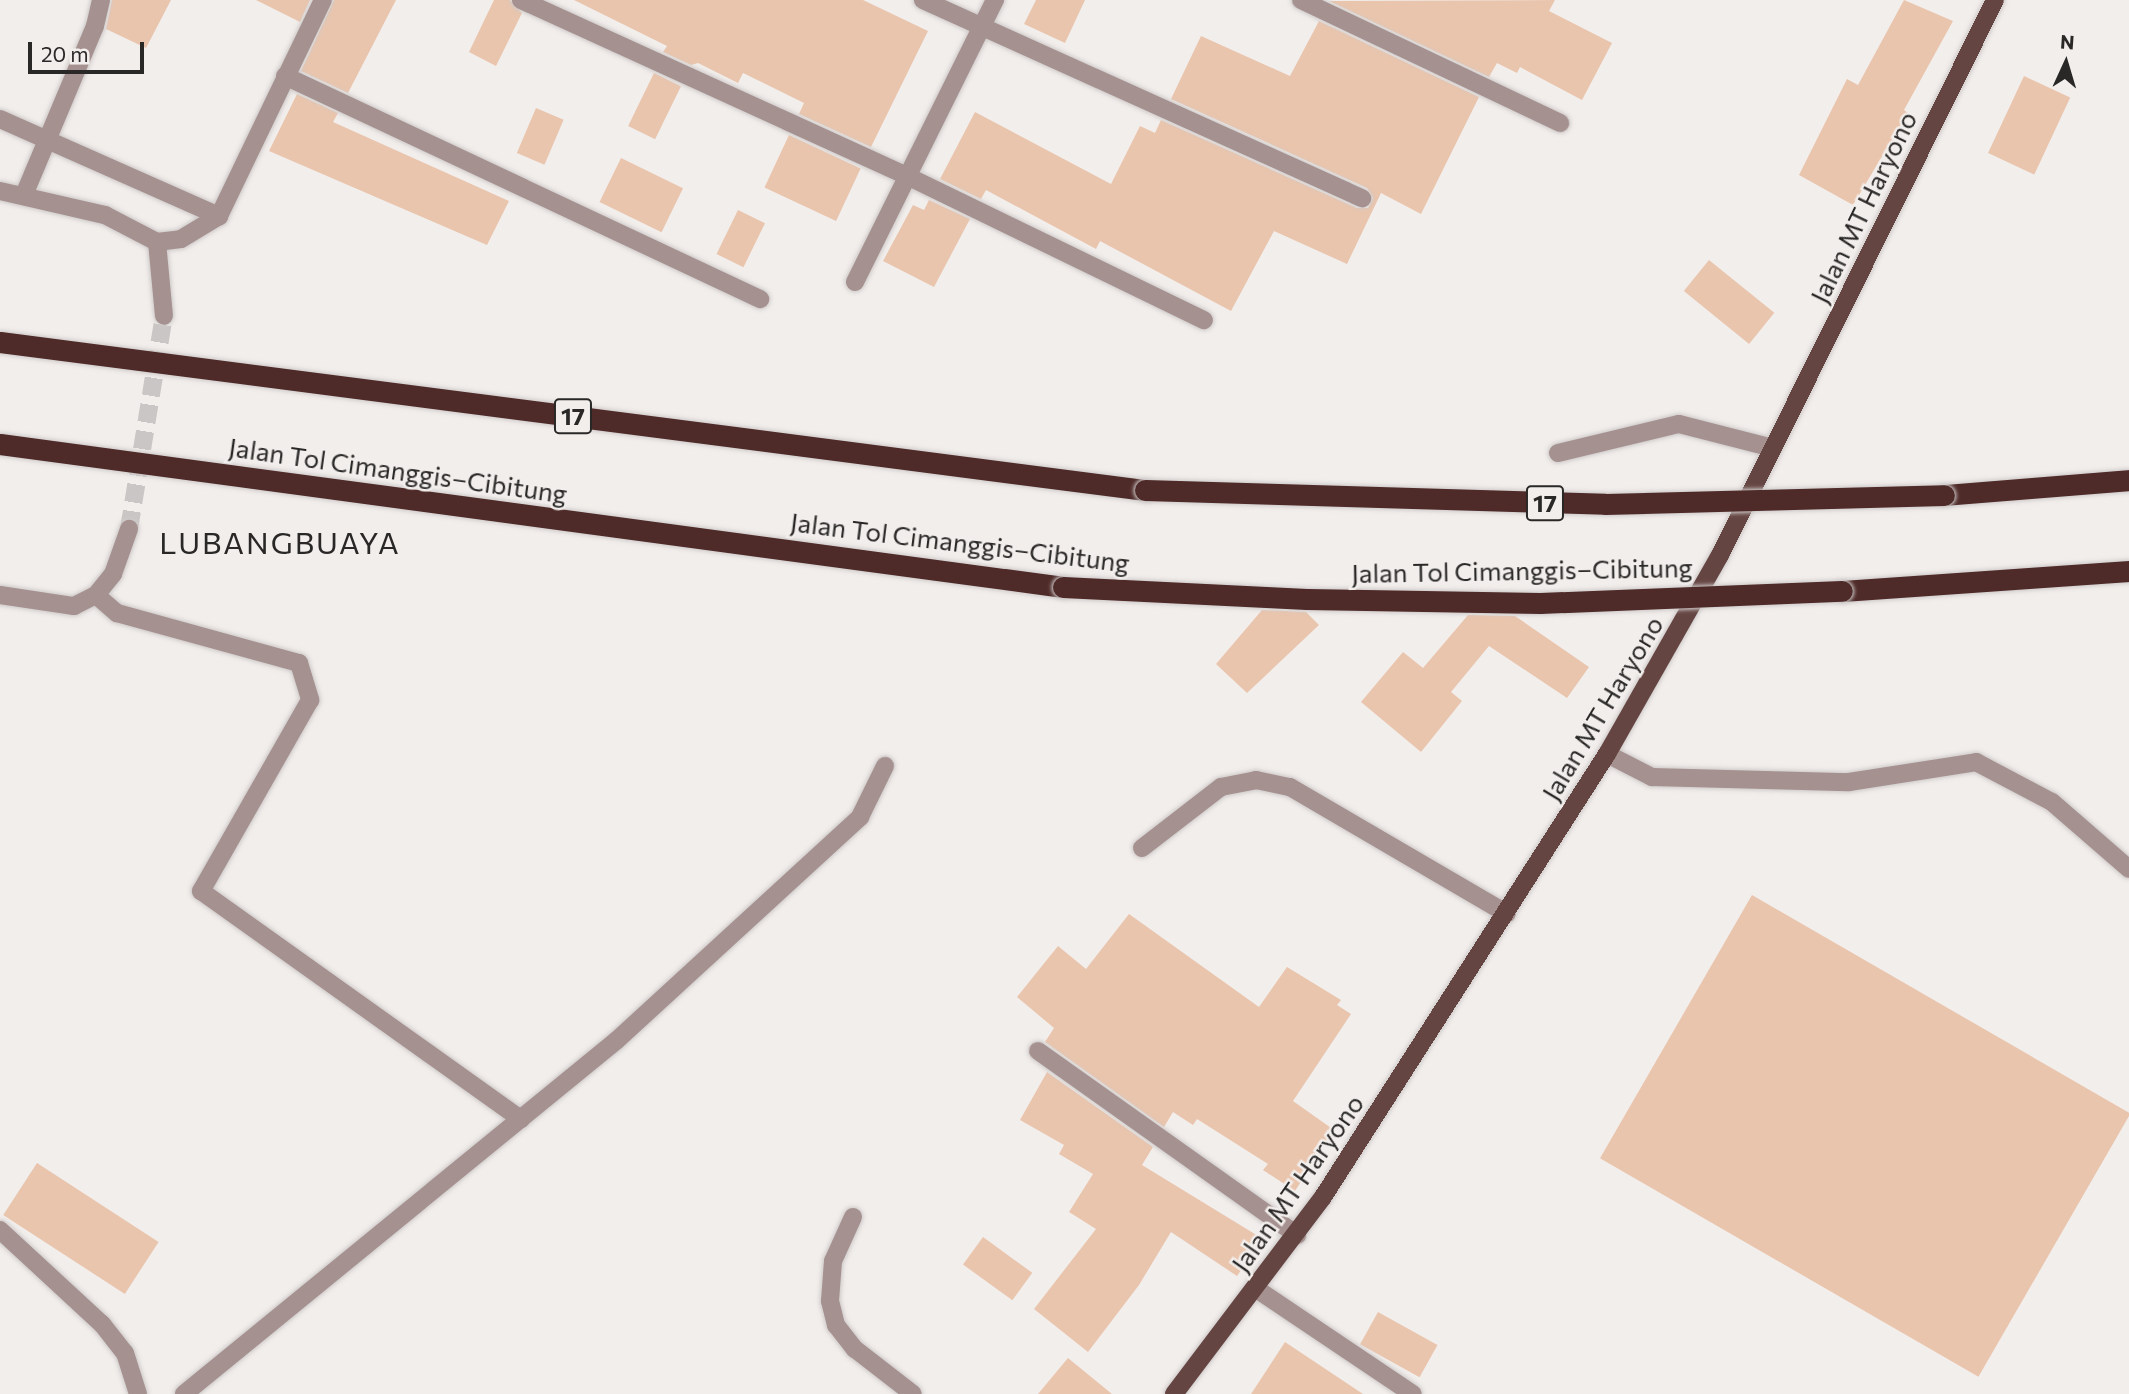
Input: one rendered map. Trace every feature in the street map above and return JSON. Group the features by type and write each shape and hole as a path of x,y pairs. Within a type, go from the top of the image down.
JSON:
{"highway":[{"name":"17","path":"0,342 1146,490 1605,504 1944,495 2129,480"},
{"name":"Jalan Tol Cimanggis–Cibitung","path":"0,444 1063,587 1307,600 1541,603 1842,591 2129,570"}],"main road":[{"name":"Jalan MT Haryono","path":"1174,1394 1297,1235 1507,914 1607,754 1720,555 1995,0"}],"street":[{"path":"24,195 44,139 95,26 101,0"},
{"path":"0,191 105,215 157,242 181,239 219,216 323,0"},
{"path":"522,0 907,176 1204,320"},
{"path":"923,0 1362,198"},
{"path":"855,282 995,0"},
{"path":"1301,0 1560,123"},
{"path":"285,76 760,299"},
{"path":"0,119 219,216"},
{"path":"157,242 164,316"},
{"path":"1558,453 1679,424 1773,448"},
{"path":"0,595 74,606 96,595 113,574 129,529"},
{"path":"96,595 117,613 299,663 310,700 201,891 521,1119"},
{"path":"1607,754 1652,777 1836,781 1976,762 2052,802 2129,869"},
{"path":"184,1394 617,1040 860,817 885,766"},
{"path":"1142,848 1221,787 1256,780 1290,788 1507,914"},
{"path":"1038,1051 1297,1235"},
{"path":"853,1217 833,1261 830,1301 836,1325 855,1349 913,1394"},
{"path":"0,1230 102,1324 125,1353 138,1394"},
{"path":"1255,1288 1413,1394"}],"building":[{"path":"112,0 171,0 146,48 106,29"},
{"path":"256,0 310,0 300,22"},
{"path":"334,0 396,0 348,93 301,71"},
{"path":"494,0 510,0 522,13 496,66 469,52"},
{"path":"574,0 863,0 928,31 871,147 799,114 804,103 743,73 738,83 698,63 691,65 663,52 667,46"},
{"path":"1036,0 1085,0 1065,43 1024,24"},
{"path":"1555,0 1549,11 1612,43 1582,100 1520,67 1517,73 1497,63 1489,77 1329,1"},
{"path":"1904,0 1953,21 1904,110 1908,113 1853,205 1799,175 1847,79 1858,85"},
{"path":"1319,21 1479,97 1421,214 1381,193 1347,264 1274,231 1231,311 1100,241 1096,249 986,190 981,199 940,179 975,112 1111,184 1140,126 1155,133 1161,120 1357,208 1368,208 1373,198 1367,188 1171,99 1201,36 1290,76"},
{"path":"654,73 681,86 655,139 628,126"},
{"path":"2024,76 2070,98 2034,175 1988,153"},
{"path":"297,94 338,113 333,122 509,201 487,245 269,151"},
{"path":"536,108 564,120 544,165 517,153"},
{"path":"789,135 861,168 836,221 764,188"},
{"path":"621,158 683,188 662,232 600,202"},
{"path":"929,200 970,219 934,287 883,261 913,205 924,210"},
{"path":"738,210 765,223 743,267 717,254"},
{"path":"1709,260 1774,313 1749,344 1684,291"},
{"path":"1262,610 1306,612 1319,625 1247,693 1216,664"},
{"path":"1468,615 1515,616 1589,667 1567,698 1489,646 1451,692 1462,701 1421,752 1361,702 1403,652 1423,668"},
{"path":"1752,895 2129,1113 1978,1377 1600,1158"},
{"path":"1129,914 1259,1007 1287,967 1341,1000 1337,1005 1351,1014 1293,1101 1334,1130 1295,1191 1263,1170 1268,1164 1197,1119 1193,1125 1173,1112 1164,1127 1045,1042 1054,1028 1017,997 1058,946 1086,969"},
{"path":"1047,1072 1153,1147 1142,1165 1263,1239 1237,1276 1171,1232 1139,1285 1088,1352 1034,1309 1096,1229 1069,1212 1093,1174 1059,1154 1064,1145 1020,1120"},
{"path":"37,1163 159,1242 125,1294 3,1215"},
{"path":"983,1237 1032,1273 1012,1300 963,1265"},
{"path":"1378,1312 1437,1345 1420,1377 1360,1344"},
{"path":"1285,1342 1363,1394 1251,1394"},
{"path":"1068,1358 1112,1394 1038,1394"}],"tunnel":[{"path":"129,529 164,316"}],"district":[{"name":"LUBANGBUAYA","path":"280,542"}]}
